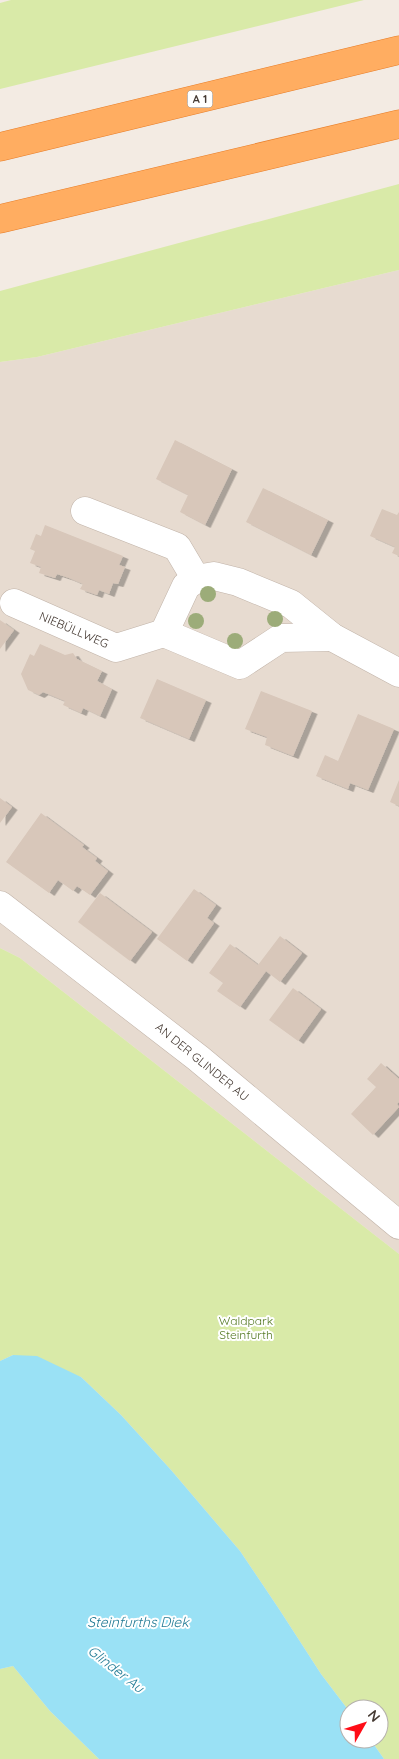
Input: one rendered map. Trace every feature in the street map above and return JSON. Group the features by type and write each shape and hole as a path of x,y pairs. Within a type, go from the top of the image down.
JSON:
{"highway":[{"name":"A 1","path":"0,147 399,50"},
{"path":"0,219 399,124"}],"street":[{"path":"85,511 177,546 196,579"},
{"path":"332,637 281,638 240,666 164,633 186,586 196,579 214,576 238,582 292,604 332,637 399,672"},
{"name":"NIEBÜLLWEG","path":"14,603 116,648 164,633"},
{"name":"AN DER GLINDER AU","path":"0,904 198,1058 399,1225"}],"shaded area":[{"path":"399,270 399,1254 20,958 0,948 0,362 37,357"}],"green space":[{"path":"11,0 364,0 0,89 0,3"},
{"path":"399,184 399,270 37,357 0,362 0,291"},
{"name":"Waldpark Steinfurth","path":"0,948 20,958 399,1254 399,1759 384,1759 377,1749 389,1749 389,1699 340,1699 321,1674 240,1551 121,1415 81,1377 13,1355 0,1361"},
{"path":"13,1666 50,1711 99,1759 0,1759 0,1669"}],"water":[{"name":"Steinfurths Diek","path":"13,1355 37,1356 81,1377 121,1415 240,1551 321,1674 340,1699 339,1749 377,1749 384,1759 99,1759 50,1711 13,1666 0,1669 0,1361"}],"building":[{"path":"175,440 232,469 205,525 180,512 188,495 156,479"},
{"path":"263,488 328,520 311,555 246,522"},
{"path":"382,509 397,515 399,512 399,556 392,553 395,547 370,536"},
{"path":"45,525 123,556 119,565 125,567 118,584 113,583 109,594 99,590 97,595 80,589 83,584 69,578 57,574 55,578 39,573 41,567 30,563 35,551 30,549 36,534 41,536"},
{"path":"0,620 14,630 0,649"},
{"path":"40,644 65,655 73,653 77,659 102,671 97,681 112,689 100,716 83,708 81,713 63,705 65,701 43,692 39,695 28,690 21,674 30,654 34,656"},
{"path":"157,679 206,700 189,739 140,718"},
{"path":"261,691 312,711 293,756 265,745 267,737 245,729"},
{"path":"358,714 394,729 368,790 350,783 348,789 316,776 325,755 338,761"},
{"path":"399,780 399,806 390,802"},
{"path":"0,798 12,807 0,823"},
{"path":"41,813 84,845 82,847 97,858 95,861 108,871 90,895 77,886 73,891 58,880 49,893 6,862"},
{"path":"194,889 216,905 207,918 214,923 187,961 157,939"},
{"path":"100,893 152,932 130,961 78,922"},
{"path":"280,936 302,953 280,982 266,971 240,1007 217,991 223,983 209,973 230,944 258,965"},
{"path":"293,988 321,1009 298,1041 269,1020"},
{"path":"381,1063 399,1079 399,1102 397,1104 399,1107 373,1135 351,1114 376,1087 367,1079"}],"water label":[{"name":"Glinder Au","path":"116,1669"}]}
